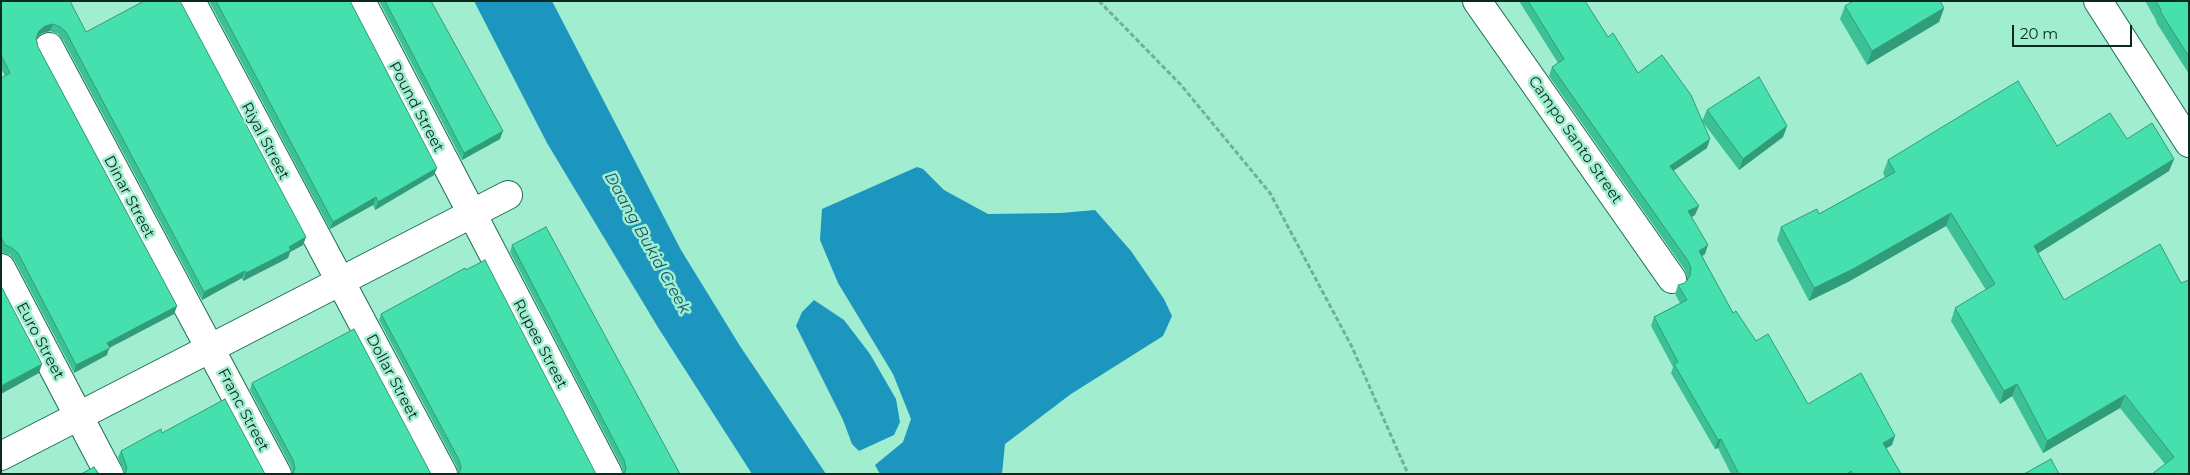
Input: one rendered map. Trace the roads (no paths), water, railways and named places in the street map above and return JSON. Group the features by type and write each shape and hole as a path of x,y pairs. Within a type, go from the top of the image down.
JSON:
{"street":[{"name":"Riyal Street","path":"191,1 340,281"},
{"name":"Pound Street","path":"360,1 472,214"},
{"name":"Campo Santo Street","path":"1477,1 1672,279"},
{"path":"2098,1 2189,143"},
{"name":"Dinar Street","path":"49,47 210,347"},
{"path":"1,456 508,195"},
{"name":"Rupee Street","path":"472,214 608,474"},
{"name":"Euro Street","path":"1,268 109,474"},
{"name":"Dollar Street","path":"340,281 443,474"},
{"name":"Franc Street","path":"210,347 277,474"}],"water":[{"name":"Daang Bukid Creek","path":"474,1 552,1 681,250 740,346 826,474 752,474 659,329 547,143"},
{"path":"917,167 923,169 944,190 988,214 1061,213 1095,210 1131,251 1164,299 1172,316 1163,336 1071,394 1005,444 1002,474 880,474 875,465 903,442 911,419 893,374 838,283 820,240 822,209"},
{"path":"814,300 844,320 870,354 896,399 900,422 894,435 859,451 852,444 843,420 796,326 802,312"}]}
